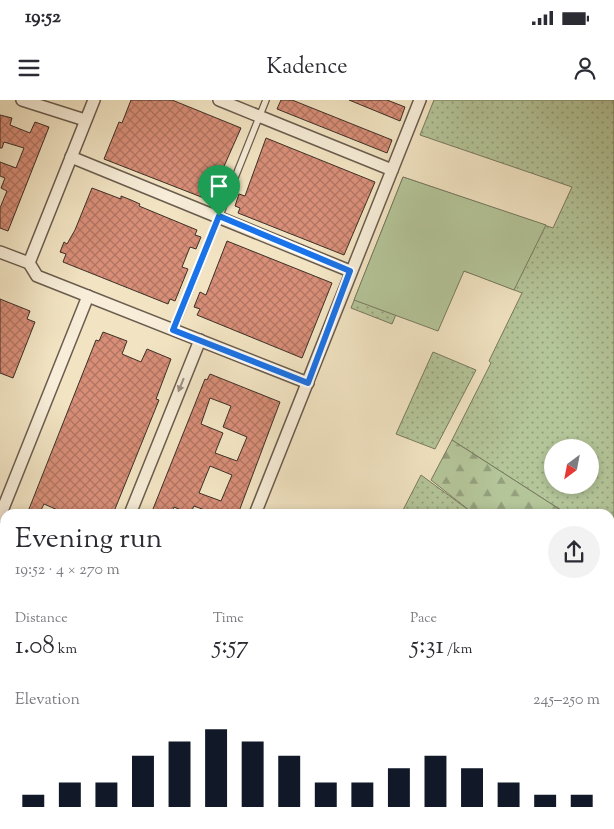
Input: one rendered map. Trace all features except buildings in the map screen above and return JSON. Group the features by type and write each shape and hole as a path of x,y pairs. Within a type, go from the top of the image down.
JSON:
{"street":[{"path":"22,100 86,120"},
{"path":"29,263 94,100"},
{"path":"220,100 392,170"},
{"path":"257,509 308,383 350,271 420,100"},
{"path":"71,157 350,271"},
{"path":"0,252 29,263 37,276 308,383"},
{"path":"3,509 88,296"},
{"path":"132,509 200,340"}],"lane":[{"path":"173,330 266,100"}],"green space":[{"path":"434,100 614,100 614,509 559,509 452,440 491,363 489,361 522,293 476,275 420,257 392,324 351,308 403,177 553,228 572,187 420,135"},
{"path":"403,177 546,225 514,290 464,271 438,331 354,300"},
{"path":"433,352 476,370 435,449 396,434"},
{"path":"452,440 559,509 468,509 431,480"},
{"path":"421,475 467,509 404,509"}],"route":[{"path":"219,216 350,271 308,383 173,330 219,216"}]}
